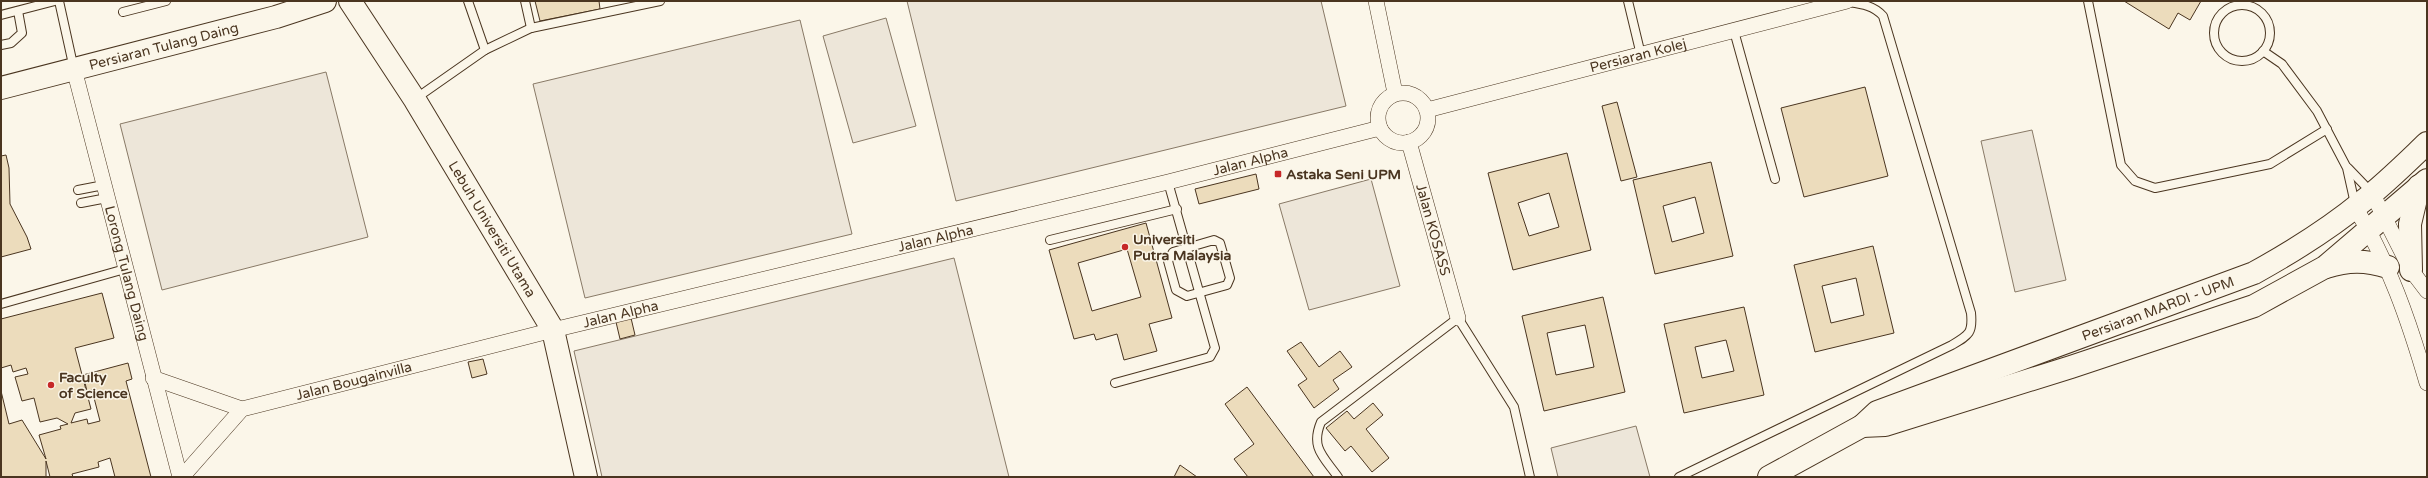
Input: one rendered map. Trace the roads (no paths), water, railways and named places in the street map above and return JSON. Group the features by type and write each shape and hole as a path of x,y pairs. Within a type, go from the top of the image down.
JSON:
{"street":[{"name":"Persiaran Tulang Daing","path":"1,88 283,15 325,1"},
{"name":"Lebuh Universiti Utama","path":"350,1 415,100 553,330 586,477"},
{"path":"1376,1 1395,93"},
{"name":"Persiaran Kolej","path":"1427,110 1847,1"},
{"name":"Lorong Tulang Daing","path":"74,69 153,378 181,477"},
{"path":"1395,93 1411,93 1418,97 1427,110 1427,128 1422,135 1408,142 1399,143 1391,140 1380,128 1378,120 1382,103 1395,93"},
{"name":"Jalan Alpha","path":"553,330 1168,182 1380,128"},
{"name":"Jalan KOSASS","path":"1408,142 1458,318"},
{"name":"Persiaran MARDI - UPM","path":"1769,477 1862,426 1878,412 2254,273 2293,251 2355,207 2427,144"},
{"path":"2411,270 2410,224 2423,183"},
{"name":"Persiaran MARDI - UPM","path":"1862,426 1885,426 2071,367 2254,306 2326,267 2423,183"},
{"path":"2372,193 2377,224 2388,267 2404,307 2427,384"},
{"path":"2355,207 2377,224 2427,291"},
{"path":"2326,267 2343,262 2371,261 2388,267"},
{"name":"Jalan Bougainvilla","path":"242,409 553,330"},
{"path":"153,378 242,409 181,477"}],"lane":[{"path":"1,15 55,1"},
{"path":"60,1 74,69"},
{"path":"123,12 166,1"},
{"path":"468,1 485,50"},
{"path":"524,1 532,28"},
{"path":"415,100 485,50 532,28 660,1"},
{"path":"1628,1 1641,55"},
{"path":"1679,477 1952,345 1966,336 1972,328 1971,313 1883,16 1878,10 1847,1"},
{"path":"2088,1 2121,165 2135,181 2155,188 2270,164 2327,129"},
{"path":"2242,5 2258,11 2265,17 2270,34 2263,51 2256,57 2243,61 2229,58 2222,52 2214,36 2219,17 2233,7 2242,5"},
{"path":"1,46 11,43 22,33 18,11"},
{"path":"1734,31 1775,179"},
{"path":"2263,51 2282,64 2317,111 2347,168 2355,207"},
{"path":"2347,168 2372,193"},
{"path":"1115,383 1210,357 1214,353 1215,348 1177,209 1168,182"},
{"path":"78,190 105,191"},
{"path":"81,203 105,191"},
{"path":"1050,240 1177,209"},
{"path":"1214,240 1220,243 1230,278 1227,285 1187,296 1176,290 1168,261 1173,252 1187,247 1214,240"},
{"path":"1,304 125,269"},
{"path":"1338,477 1318,448 1315,435 1320,422 1458,318 1514,407 1530,477"}],"place":[{"name":"Astaka Seni UPM","path":"1278,174"},
{"name":"Universiti Putra Malaysia","path":"1125,247"},
{"name":"Faculty of Science","path":"51,385"}]}
